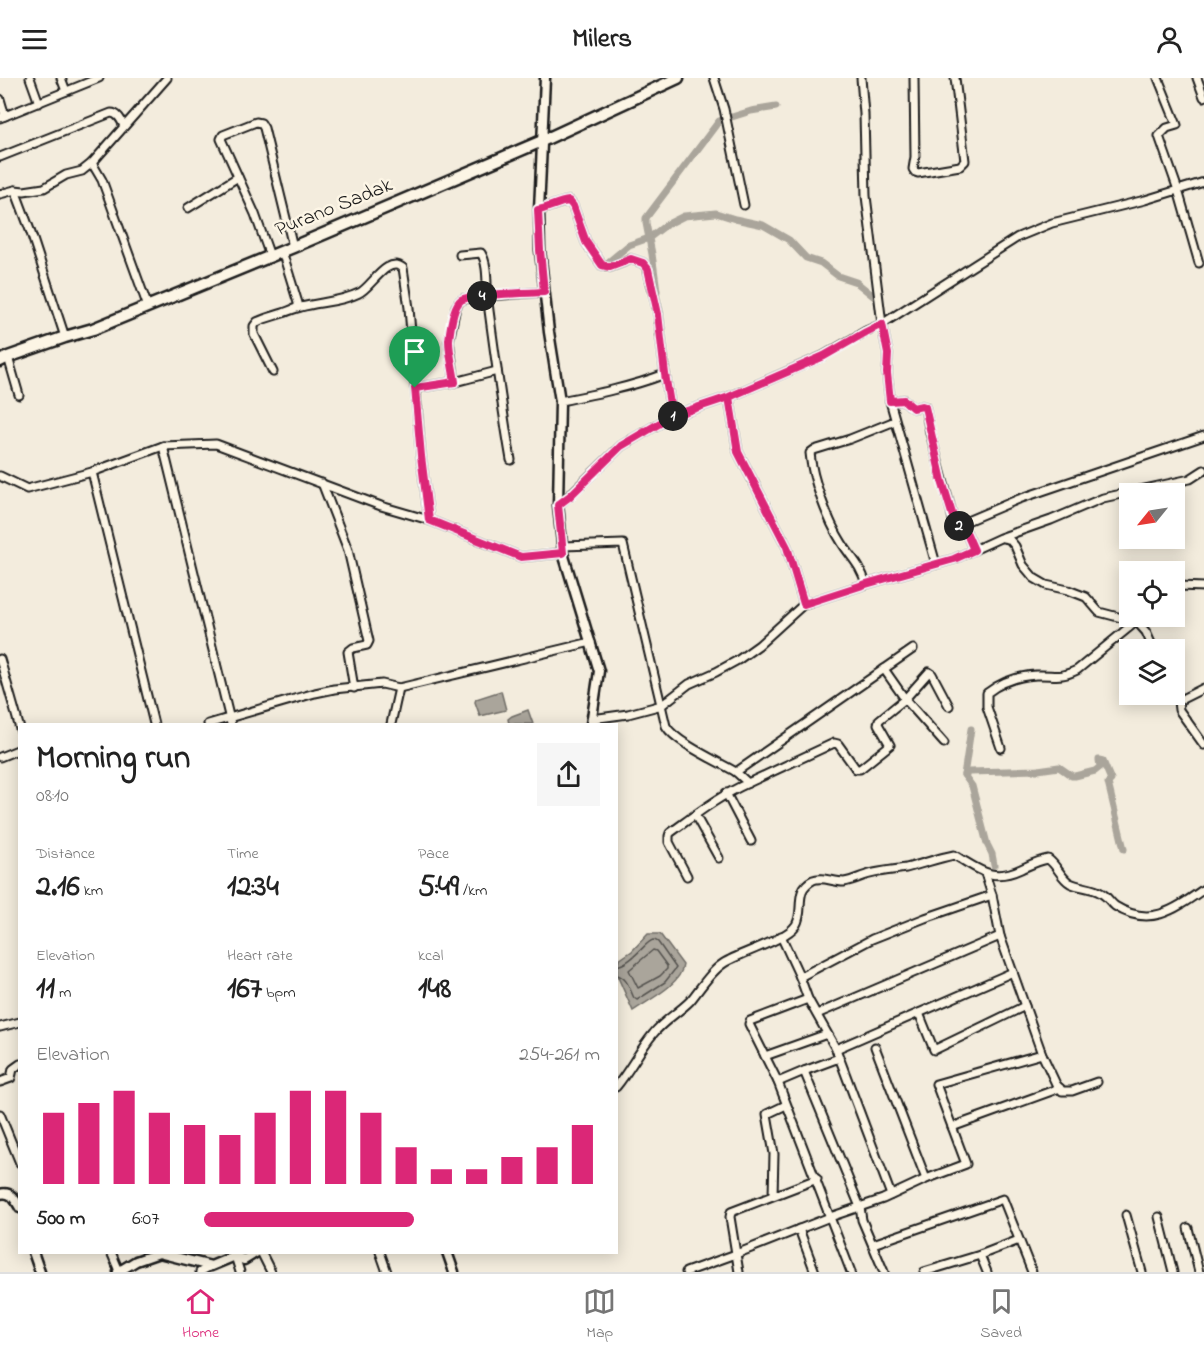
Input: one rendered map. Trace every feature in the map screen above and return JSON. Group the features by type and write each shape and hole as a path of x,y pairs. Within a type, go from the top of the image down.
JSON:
{"main road":[{"name":"Purano Sadak","path":"4,359 93,329 293,247 542,141 678,78"}],"street":[{"path":"30,78 39,103"},
{"path":"61,78 66,91"},
{"path":"0,99 3,117 97,78"},
{"path":"0,194 15,190 44,188 66,174 82,171 92,163 167,78"},
{"path":"545,78 538,210 544,292 560,401 558,505 563,549 599,671 592,722 662,705 689,684 738,660 759,645 804,604 954,559 1000,538 1103,498 1190,479 1204,470"},
{"path":"714,78 724,109 744,205"},
{"path":"861,78 866,196 882,324 888,354 887,373 890,401 936,564"},
{"path":"914,78 915,157 913,169 918,173 960,166 965,161 955,78"},
{"path":"1158,78 1177,125 1167,128 1159,136 1178,190 1199,263"},
{"path":"1197,78 1204,97"},
{"path":"0,157 111,113 118,116 124,126"},
{"path":"270,256 255,214 221,139 223,135 255,122 261,123 264,128 293,247"},
{"path":"92,163 102,180 148,307"},
{"path":"188,208 238,177"},
{"path":"558,505 621,446 672,416 729,397 824,356 882,324 1018,237 1052,223 1145,200 1204,182"},
{"path":"15,190 64,337"},
{"path":"538,210 562,201 569,201 586,242 602,265 610,267 631,259 646,265 658,314 672,416"},
{"path":"282,251 298,307"},
{"path":"460,255 481,253 485,259 487,296 511,460"},
{"path":"273,372 254,334 254,326 257,322 298,307 350,298 364,291 380,273 389,267 401,266 409,308 421,456 429,520"},
{"path":"455,382 449,341 456,307 463,299 544,292"},
{"path":"4,359 19,395"},
{"path":"415,388 455,382 497,371"},
{"path":"560,401 615,390 665,374"},
{"path":"729,397 738,452 787,547 804,604"},
{"path":"890,401 904,400 913,408 925,407 954,520 967,534 974,550"},
{"path":"866,584 859,566 833,527 815,478 810,453 895,421"},
{"path":"962,530 967,521 1019,499 1204,436"},
{"path":"0,476 27,489 92,472 163,446 216,444 381,506 429,520 521,557 563,549 623,544 666,726 678,739 736,772 748,783"},
{"path":"163,446 230,721 315,693 382,684 399,688 591,642"},
{"path":"92,472 154,723"},
{"path":"322,483 348,550 369,641 367,645 353,648 348,652 354,688"},
{"path":"1000,538 1010,539 1023,565 1034,579 1086,597 1099,612 1119,617"},
{"path":"1185,586 1204,587"},
{"path":"1001,747 987,708 987,693 995,686 1025,676 1065,675 1077,670 1131,627"},
{"path":"736,772 913,649"},
{"path":"0,659 18,723"},
{"path":"884,669 905,699 944,743"},
{"path":"687,876 669,842 670,833 726,794 834,743 838,744 856,769 860,769 890,745 878,722 905,699 927,673 930,672 949,706"},
{"path":"391,723 399,688"},
{"path":"1185,695 1204,688"},
{"path":"1178,705 1179,710 1204,743"},
{"path":"0,757 18,750"},
{"path":"726,794 751,842"},
{"path":"695,815 719,858"},
{"path":"618,1085 654,1032 688,1003 724,963 781,936 796,925 801,892 806,884 814,880 820,878 846,882 870,874 954,855 985,873 1007,873 1048,860 1068,882 1102,893 1113,905 1145,917 1160,915 1204,889"},
{"path":"985,873 989,882 1000,936 1042,1054 1056,1084 1062,1091 1097,1082"},
{"path":"800,977 872,939 992,895"},
{"path":"781,936 808,999 836,1049 891,1196"},
{"path":"817,1014 1000,936"},
{"path":"836,1049 1013,972"},
{"path":"808,999 749,1021 749,1024 778,1082 851,1272"},
{"path":"920,1013 934,1050 1025,1006"},
{"path":"0,1028 18,1023"},
{"path":"765,1056 828,1034"},
{"path":"875,1047 926,1179"},
{"path":"687,1272 891,1196 926,1179 966,1164 936,1084 1042,1054"},
{"path":"778,1082 839,1058"},
{"path":"0,1083 11,1078 13,1069 18,1066"},
{"path":"804,1071 884,1272"},
{"path":"952,1127 1060,1088"},
{"path":"773,1195 774,1154 767,1114 786,1105"},
{"path":"0,1114 18,1157"},
{"path":"739,1272 731,1212 817,1179"},
{"path":"0,1194 16,1192"},
{"path":"873,1244 1003,1199 1032,1272"},
{"path":"1126,1215 1142,1272"},
{"path":"1159,1217 1173,1272"},
{"path":"1188,1228 1199,1272"},
{"path":"799,1229 815,1272"},
{"path":"924,1272 980,1256 1019,1240"},
{"path":"34,1254 40,1272"},
{"path":"112,1254 119,1272 136,1261 156,1254"},
{"path":"163,1254 211,1266"},
{"path":"200,1272 235,1256 244,1260 255,1254"},
{"path":"260,1254 271,1272"},
{"path":"381,1254 387,1272"},
{"path":"448,1254 454,1272"},
{"path":"235,1256 240,1272"},
{"path":"980,1256 987,1272"}],"water":[{"path":"501,691 506,710 480,716 476,699"},
{"path":"528,710 533,723 509,723 508,719"},
{"path":"648,934 660,934 683,965 681,972 670,985 633,1011 618,977 619,960 632,951"}],"waterway":[{"path":"657,291 646,218 719,121 751,111 776,107"},
{"path":"606,264 629,245 649,238 666,225 684,216 716,213 763,225 789,240 806,258 821,263 838,276 856,282 877,299"},
{"path":"971,729 964,775 972,786 994,865"},
{"path":"964,775 969,772 1038,770 1059,767 1075,776 1095,771 1100,767 1099,760 1103,761 1111,780 1108,783 1124,849"}],"route":[{"path":"415,388 429,520 521,557 563,553 558,505 621,446 672,416 729,397 824,356 882,324 888,354 887,373 890,401 904,400 913,408 925,407 942,481 954,520 967,534 974,550 954,559 804,604 787,547 738,452 729,397 672,416 658,314 648,269 643,263 631,259 610,267 602,265 586,242 569,201 562,201 538,210 544,292 487,296 460,301 456,307 449,341 455,382 415,388"}]}
